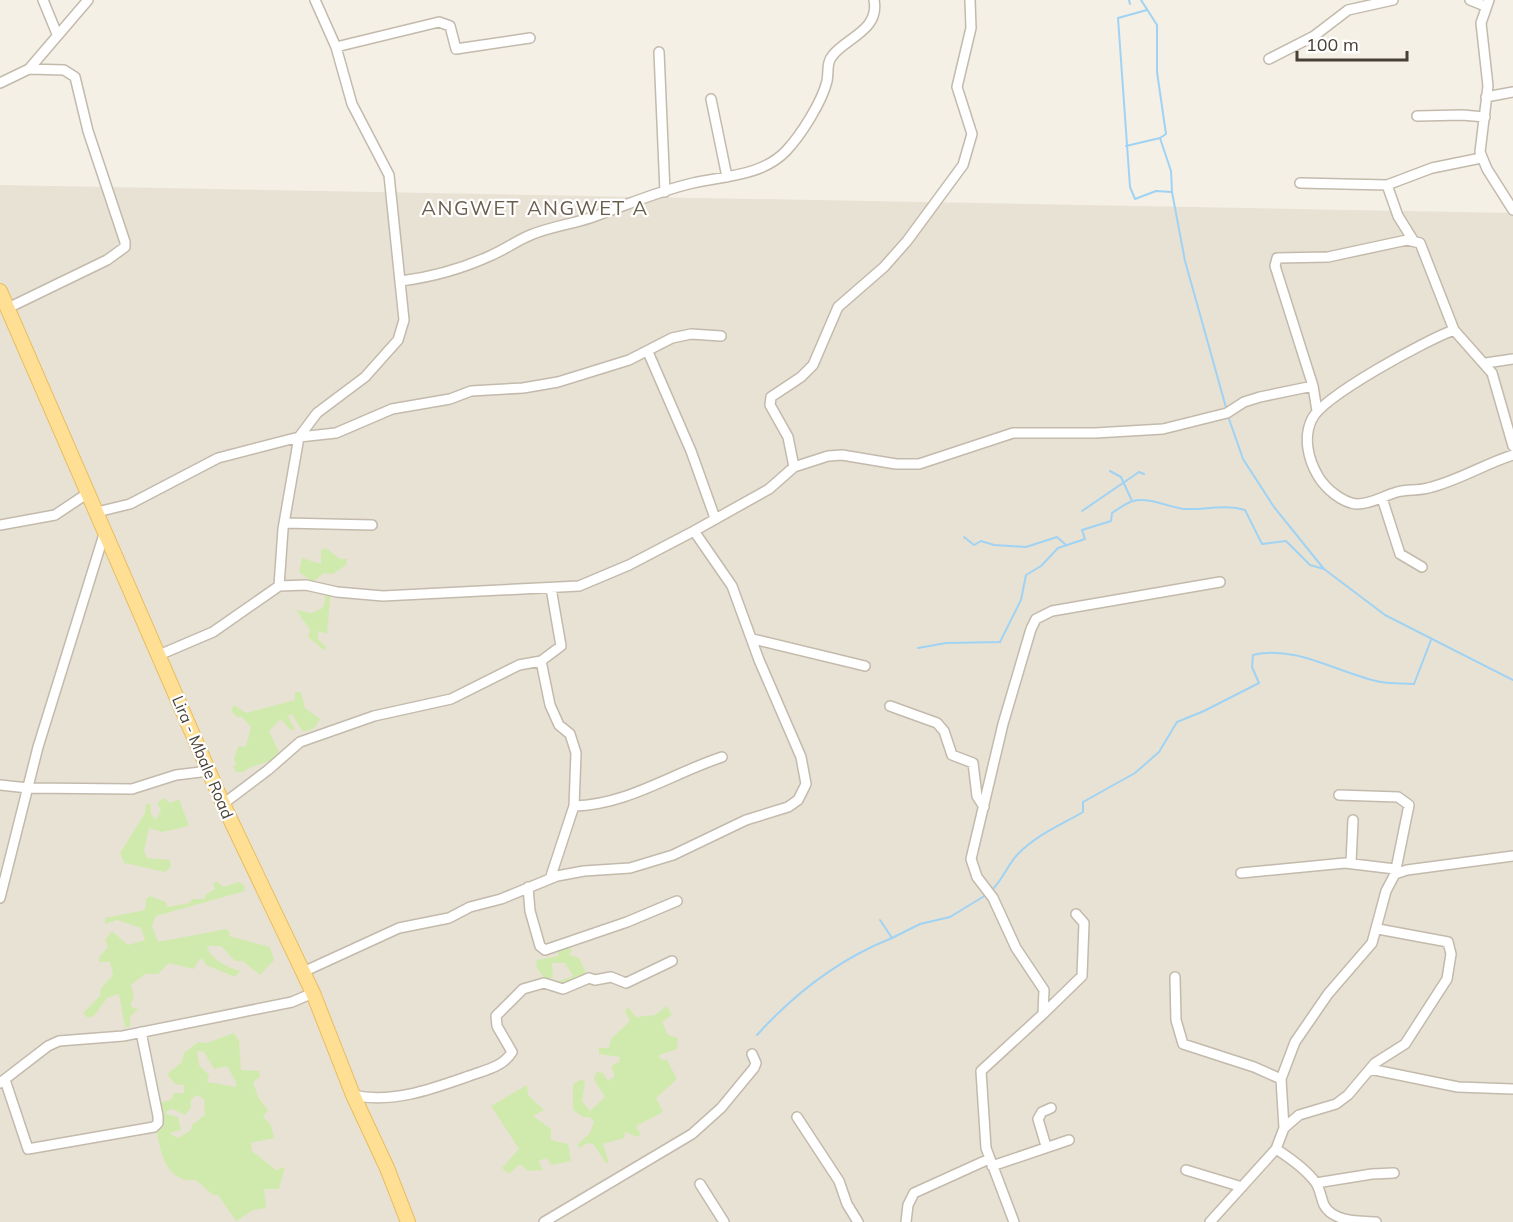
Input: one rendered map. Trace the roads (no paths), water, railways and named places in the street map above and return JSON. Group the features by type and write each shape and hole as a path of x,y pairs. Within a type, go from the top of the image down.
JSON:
{"main road":[{"name":"Lira - Mbale Road","path":"0,291 223,804 313,993 353,1095 387,1168 408,1222"}],"street":[{"path":"43,0 57,34"},
{"path":"0,83 29,69 88,0"},
{"path":"279,586 285,523 299,437 317,413 365,377 399,340 404,320 389,176 352,104 336,47 315,0"},
{"path":"401,281 457,268 490,256 532,234 584,220 665,192 727,177 766,164 785,153 797,138 824,90 828,62 833,53 847,45 871,20 875,6 874,0"},
{"path":"794,466 788,437 770,405 771,397 801,377 813,365 838,308 867,284 907,241 968,155 972,134 957,87 971,28 970,0"},
{"path":"1269,58 1314,36 1348,10 1393,0"},
{"path":"1470,0 1487,3 1481,33 1487,77 1481,158 1513,210"},
{"path":"336,47 439,22 450,26 456,49 530,38"},
{"path":"659,52 665,192"},
{"path":"8,309 107,260 125,247 88,131 75,77 64,70 29,69"},
{"path":"1486,98 1513,92"},
{"path":"711,99 727,177"},
{"path":"1417,116 1485,117"},
{"path":"1300,183 1387,185 1432,168 1481,158"},
{"path":"1387,185 1398,216 1413,240"},
{"path":"1317,411 1313,386 1275,260 1284,256 1306,259 1328,257 1413,240 1420,243 1454,330 1486,363 1495,379 1513,446"},
{"path":"1454,330 1404,353 1317,411 1309,426 1307,441 1311,462 1321,480 1338,496 1353,503 1382,498 1404,490 1427,489 1513,454"},
{"path":"97,513 130,504 218,458 299,437 336,433 351,429 392,409 450,399 471,391 523,388 558,382 648,352 672,338 691,334 721,336"},
{"path":"648,352 716,518"},
{"path":"1486,363 1513,359"},
{"path":"159,655 213,632 279,586 306,585 337,592 383,596 579,586 629,565 694,531 769,489 794,466 828,456 842,455 896,464 919,464 1012,433 1095,433 1163,429 1227,413 1244,402 1260,397 1313,386"},
{"path":"0,525 55,515 88,493"},
{"path":"1382,498 1400,554 1422,567"},
{"path":"285,523 372,525"},
{"path":"0,898 43,730 105,531"},
{"path":"303,972 399,928 440,921 470,907 501,899 550,879 584,871 630,868 673,855 746,820 788,807 798,800 806,787 805,770 725,573 694,531"},
{"path":"1043,1014 1044,990 1016,948 996,903 977,877 972,864 974,844 1002,724 1036,620 1044,614 1064,609 1220,582"},
{"path":"223,804 300,742 374,716 440,703 519,665 541,661 561,646 551,588"},
{"path":"753,639 865,666"},
{"path":"541,661 550,705 559,725 570,734 576,753 574,806 550,879"},
{"path":"890,706 929,719 942,728 952,755 973,763 977,796 984,807"},
{"path":"574,806 603,802 636,793 670,776 722,757"},
{"path":"0,785 28,788 132,789 176,775 209,771"},
{"path":"1210,1222 1276,1149 1284,1128 1281,1079 1301,1031 1328,994 1372,943 1378,929 1386,891 1395,871 1409,805 1398,797 1339,795"},
{"path":"1351,863 1353,820"},
{"path":"1241,873 1282,867 1351,863 1395,871 1513,856"},
{"path":"528,887 537,937 541,947 545,950 636,919 677,901"},
{"path":"1014,1222 991,1163 982,1123 981,1070 1082,976 1084,926 1082,917 1076,914"},
{"path":"1284,1128 1299,1114 1336,1104 1348,1095 1370,1069 1405,1044 1444,986 1451,954 1448,942 1378,929"},
{"path":"353,1095 368,1099 428,1092 496,1066 510,1056 512,1050 497,1026 496,1016 523,989 544,983 563,989 589,978 595,980 611,977 626,982 672,961"},
{"path":"1175,977 1176,1020 1183,1044 1254,1067 1281,1079"},
{"path":"141,1032 159,1123 154,1127 28,1149 2,1081 48,1046 59,1041 141,1032 292,1002 313,993"},
{"path":"544,1222 692,1134 722,1108 754,1068 756,1063 752,1054"},
{"path":"1370,1069 1466,1088 1513,1089"},
{"path":"1046,1146 1038,1119 1042,1112 1051,1108"},
{"path":"796,1117 839,1180 847,1204 858,1222"},
{"path":"906,1222 914,1193 941,1179 1069,1140"},
{"path":"1276,1149 1295,1161 1316,1183 1325,1207 1331,1214 1357,1221 1376,1222"},
{"path":"1186,1170 1242,1187"},
{"path":"1316,1183 1372,1174 1394,1173"},
{"path":"700,1184 724,1222"},
{"path":"563,1211 567,1222"}],"waterway":[{"path":"1129,0 1130,4"},
{"path":"1141,0 1157,25 1157,72 1166,134 1160,138"},
{"path":"1147,10 1118,18 1130,187 1135,199 1156,191 1172,192 1185,261 1227,411"},
{"path":"1126,146 1160,138 1171,171 1172,192"},
{"path":"1228,416 1243,459 1274,507 1324,569 1385,615 1513,680"},
{"path":"1110,471 1121,477 1132,501"},
{"path":"1082,511 1139,472 1144,474"},
{"path":"918,648 946,643 1000,642 1021,600 1026,575 1041,566 1058,548 1085,539 1082,530 1111,521 1112,513 1133,501 1152,501 1184,509 1223,507 1245,510 1262,544 1286,541 1310,565 1324,569"},
{"path":"964,537 974,545 981,541 994,545 1026,547 1057,537 1066,545"},
{"path":"990,892 1014,858 1025,847 1083,812 1083,802 1135,773 1159,752 1177,722 1259,683 1252,667 1253,655 1285,653 1381,682 1414,684 1431,640"},
{"path":"880,920 892,938 920,924 950,917 986,895"},
{"path":"757,1035 802,991 854,956 892,938"}],"district":[{"name":"ANGWET ANGWET A","path":"535,208"}]}
